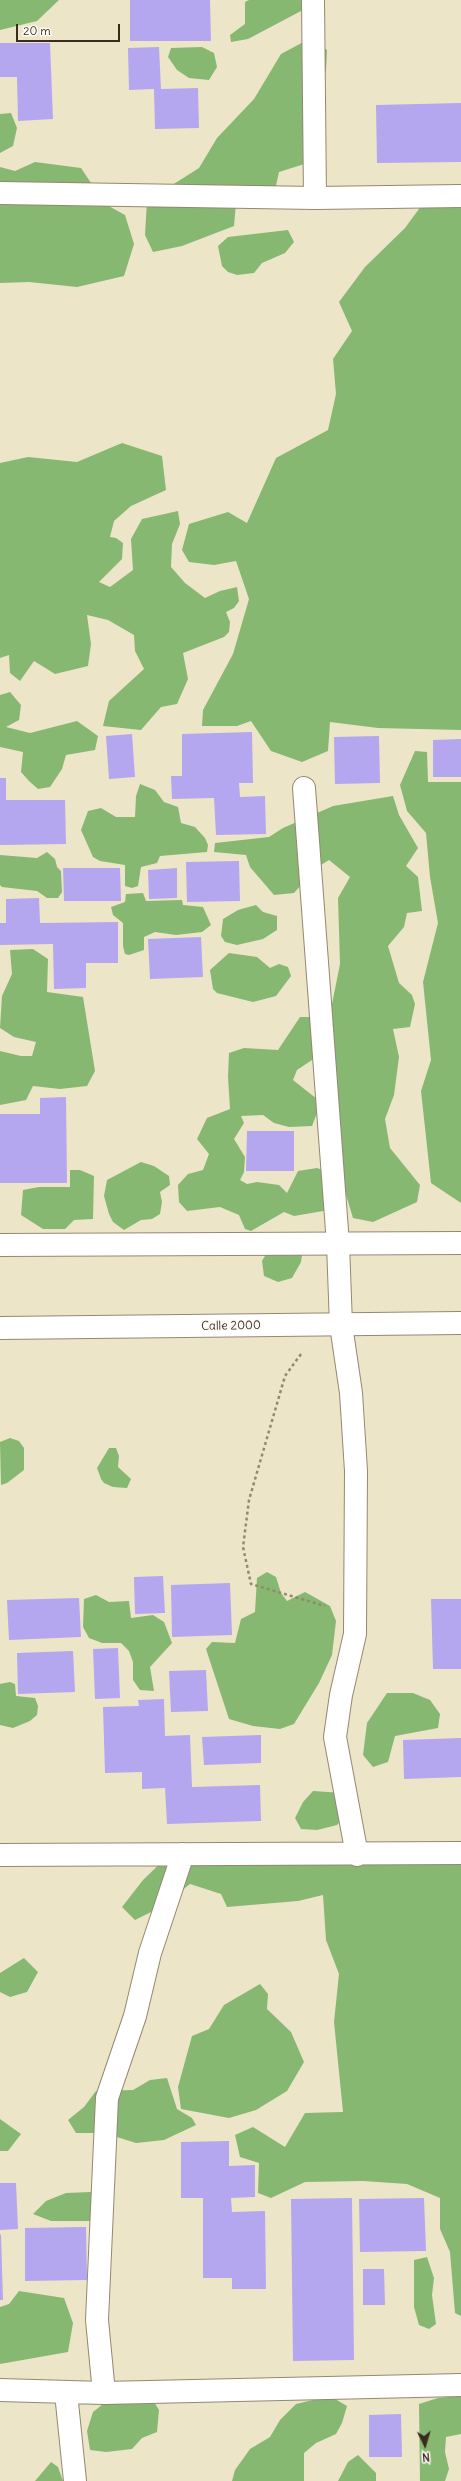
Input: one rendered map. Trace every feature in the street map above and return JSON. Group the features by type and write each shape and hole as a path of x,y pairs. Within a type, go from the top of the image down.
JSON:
{"street":[{"path":"313,0 314,198"},
{"path":"0,193 314,198 461,196"},
{"path":"304,788 338,1244 332,1325 351,1393 356,1471 355,1634 341,1695 335,1737 357,1855"},
{"path":"0,1244 338,1244 461,1242"},
{"name":"Calle 2000","path":"0,1328 461,1323"},
{"path":"0,1855 357,1855 461,1853"},
{"path":"104,2393 97,2320 107,2098 135,2016 150,1953 184,1854"},
{"path":"0,2390 104,2393 461,2385"},
{"path":"66,2393 76,2481"}],"path":[{"path":"332,1325 285,1376 249,1500 242,1547 251,1584 354,1615"}],"green space":[{"path":"0,0 59,0 37,21 0,30"},
{"path":"249,0 306,0 301,11 248,39 231,42 230,35 245,24 245,2"},
{"path":"309,39 327,50 326,70 322,81 317,160 279,172 271,208 236,203 234,226 182,246 153,252 145,235 147,201 199,168 217,138 254,99 281,54"},
{"path":"202,47 214,53 217,67 209,80 189,78 177,70 168,57 171,48"},
{"path":"11,113 17,128 13,146 0,153 0,114"},
{"path":"35,162 81,168 105,204 125,215 134,244 124,276 77,287 29,282 0,283 0,167 15,171"},
{"path":"461,189 461,730 378,728 330,722 328,751 302,762 271,751 251,721 237,726 202,726 203,710 233,654 249,599 236,561 214,565 189,562 182,550 189,524 228,512 247,523 276,458 328,430 336,394 333,359 352,331 339,302 365,267 405,228 427,198"},
{"path":"288,230 294,242 285,253 262,263 254,273 237,275 228,272 222,266 218,246 228,237"},
{"path":"122,443 162,456 166,490 131,506 114,521 110,537 116,538 123,543 122,559 99,582 110,587 133,570 131,539 142,519 178,511 180,524 172,544 171,567 185,583 205,598 220,591 237,587 239,601 234,608 226,612 230,622 229,632 224,637 183,653 188,679 177,704 161,707 141,730 103,726 109,701 144,669 135,651 134,635 108,620 87,615 91,644 88,666 55,674 34,661 20,681 10,673 9,655 0,658 0,463 28,457 77,462"},
{"path":"10,692 21,705 19,720 6,727 30,733 77,721 98,736 95,750 66,755 62,769 50,787 38,789 21,772 23,752 0,747 0,695"},
{"path":"415,751 427,752 428,782 461,782 461,1203 431,1183 421,1091 431,1060 423,982 438,923 430,877 426,833 407,811 400,785"},
{"path":"140,784 155,790 164,802 178,807 181,823 195,827 205,838 208,845 207,852 160,856 157,863 141,867 138,886 132,888 125,886 125,865 100,861 93,857 81,830 88,811 101,808 116,817 135,817 136,796"},
{"path":"393,796 399,815 418,848 406,866 418,877 422,911 407,913 404,927 388,946 399,983 412,995 415,1004 410,1027 393,1029 399,1057 394,1095 385,1119 390,1148 420,1185 417,1202 373,1222 353,1218 341,1178 327,1029 340,964 338,898 350,877 329,860 308,873 302,884 294,893 274,895 250,867 246,855 214,852 215,843 269,837 283,828 333,806"},
{"path":"47,852 55,859 57,867 61,871 62,892 58,898 47,898 37,891 2,887 0,885 0,855 37,858"},
{"path":"143,893 146,901 182,900 183,905 203,907 211,925 202,932 176,935 155,932 144,937 144,950 129,955 125,954 123,946 123,923 113,915 111,907 125,902 126,894"},
{"path":"256,905 263,912 277,916 277,930 263,939 237,945 225,942 221,936 223,919 238,910"},
{"path":"33,949 48,959 47,992 83,997 95,1071 87,1086 60,1089 33,1086 26,1100 0,1105 0,1051 21,1056 32,1056 36,1042 14,1037 0,1028 2,996 12,974 10,950"},
{"path":"229,953 257,957 270,968 279,964 288,967 291,976 276,996 253,1002 217,993 213,989 210,970"},
{"path":"300,1017 317,1017 324,1052 297,1070 293,1080 317,1099 317,1113 312,1126 289,1127 274,1123 263,1115 241,1116 244,1123 234,1139 245,1157 244,1172 240,1180 247,1184 257,1182 279,1185 287,1193 298,1171 317,1168 335,1174 329,1210 294,1216 284,1212 251,1231 245,1229 239,1215 220,1207 187,1211 179,1202 178,1185 188,1174 203,1170 209,1154 197,1139 207,1118 230,1109 228,1077 229,1053 244,1048 278,1050"},
{"path":"141,1162 154,1166 169,1176 170,1185 160,1192 162,1202 160,1214 152,1219 141,1220 124,1230 113,1222 109,1214 104,1196 107,1180"},
{"path":"70,1170 80,1170 94,1176 93,1219 74,1220 65,1229 43,1229 21,1215 23,1190 39,1187 70,1187"},
{"path":"273,1242 304,1242 301,1262 292,1278 278,1282 264,1276 262,1261"},
{"path":"10,1438 19,1441 24,1448 24,1470 7,1483 1,1485 0,1442"},
{"path":"109,1448 116,1448 119,1456 118,1467 131,1479 127,1488 113,1487 104,1483 101,1479 97,1468"},
{"path":"267,1572 276,1577 281,1593 287,1601 305,1592 330,1606 336,1621 332,1655 319,1683 294,1724 280,1729 253,1726 229,1719 206,1649 212,1642 235,1643 241,1619 255,1612 257,1578"},
{"path":"96,1595 109,1602 129,1601 131,1618 153,1615 164,1622 172,1643 150,1667 154,1691 140,1690 133,1680 133,1662 129,1651 121,1643 102,1643 89,1638 83,1627 84,1599"},
{"path":"10,1682 15,1684 16,1696 35,1698 38,1706 37,1715 30,1721 13,1728 0,1725 0,1684"},
{"path":"387,1693 413,1693 430,1700 440,1714 438,1728 395,1736 388,1762 373,1767 363,1755 367,1723"},
{"path":"313,1791 344,1793 348,1812 337,1825 317,1830 301,1829 295,1818 303,1802"},
{"path":"170,1854 461,1854 461,2316 455,2313 450,2252 440,2229 440,2198 407,2184 363,2181 305,2182 271,2198 258,2193 259,2163 240,2157 235,2135 253,2127 285,2147 305,2113 343,2112 334,2022 339,1974 326,1940 323,1895 298,1901 227,1907 221,1894 190,1884 161,1907 135,1920 122,1907 143,1880"},
{"path":"24,1958 38,1972 27,1992 10,1997 0,1992 0,1973"},
{"path":"260,1984 268,1994 267,2009 291,2032 304,2062 287,2091 256,2110 229,2118 181,2109 178,2087 192,2036 209,2029 224,2005"},
{"path":"167,2078 177,2109 192,2118 196,2125 164,2140 136,2143 104,2133 76,2133 68,2120 84,2107 96,2091 133,2090 150,2080"},
{"path":"0,2119 21,2134 8,2151 0,2151"},
{"path":"91,2192 105,2199 104,2213 90,2221 51,2221 33,2214 46,2201 66,2193"},
{"path":"427,2257 434,2278 432,2295 436,2324 429,2329 419,2325 414,2307 414,2260"},
{"path":"19,2291 64,2298 73,2323 68,2352 0,2364 0,2307 9,2304"},
{"path":"461,2383 461,2434 446,2437 445,2452 449,2469 445,2481 420,2481 419,2404 438,2398 459,2396"},
{"path":"148,2392 159,2410 157,2432 142,2438 132,2449 106,2452 90,2450 87,2431 93,2412 108,2400"},
{"path":"330,2396 347,2406 342,2423 336,2434 316,2443 304,2453 304,2481 232,2481 235,2470 250,2449 270,2437 280,2420 296,2404"},
{"path":"358,2455 376,2473 376,2481 338,2481 348,2462"},
{"path":"51,2462 58,2467 63,2481 35,2481"}],"building":[{"path":"130,0 210,0 211,41 130,41"},
{"path":"0,43 50,43 53,119 18,121 17,77 0,77"},
{"path":"159,47 161,89 198,88 199,128 155,129 154,89 129,90 128,48"},
{"path":"461,103 461,162 377,163 376,105"},
{"path":"252,732 253,783 239,783 240,797 265,796 266,834 216,835 214,798 172,799 171,776 182,776 182,734"},
{"path":"132,734 135,777 109,779 106,736"},
{"path":"379,736 380,783 335,784 334,737"},
{"path":"461,739 461,777 433,777 433,740"},
{"path":"0,778 6,778 6,800 65,800 66,844 0,845"},
{"path":"239,861 240,901 187,902 186,862"},
{"path":"63,868 120,868 121,901 64,901"},
{"path":"177,868 177,898 149,899 148,870"},
{"path":"39,898 40,923 118,922 118,963 86,963 86,988 54,989 53,944 0,945 0,923 6,923 6,899"},
{"path":"201,937 203,977 150,979 148,939"},
{"path":"66,1097 67,1183 0,1183 0,1114 40,1114 40,1098"},
{"path":"247,1131 294,1131 294,1171 246,1171"},
{"path":"163,1576 165,1613 135,1614 134,1577"},
{"path":"230,1583 232,1635 172,1637 171,1585"},
{"path":"79,1598 81,1637 9,1640 7,1600"},
{"path":"431,1599 461,1599 461,1669 433,1669"},
{"path":"118,1648 120,1698 95,1699 93,1649"},
{"path":"73,1651 75,1692 18,1694 17,1653"},
{"path":"206,1670 208,1711 171,1712 169,1671"},
{"path":"164,1699 165,1736 190,1735 192,1787 260,1785 261,1821 167,1824 165,1788 142,1789 142,1772 105,1773 103,1707 139,1706 138,1700"},
{"path":"261,1735 261,1763 204,1765 202,1737"},
{"path":"461,1738 461,1777 404,1779 403,1740"},
{"path":"229,2141 229,2166 255,2165 255,2197 231,2198 232,2212 265,2211 266,2289 232,2289 232,2278 203,2278 203,2198 181,2198 181,2142"},
{"path":"0,2183 16,2183 18,2229 0,2230"},
{"path":"352,2198 354,2360 293,2361 291,2199"},
{"path":"424,2198 426,2251 360,2252 359,2199"},
{"path":"86,2227 87,2280 25,2281 25,2228"},
{"path":"1,2234 3,2300 0,2300"},
{"path":"363,2269 384,2269 385,2305 363,2305"},
{"path":"401,2414 402,2457 369,2457 369,2415"}]}
